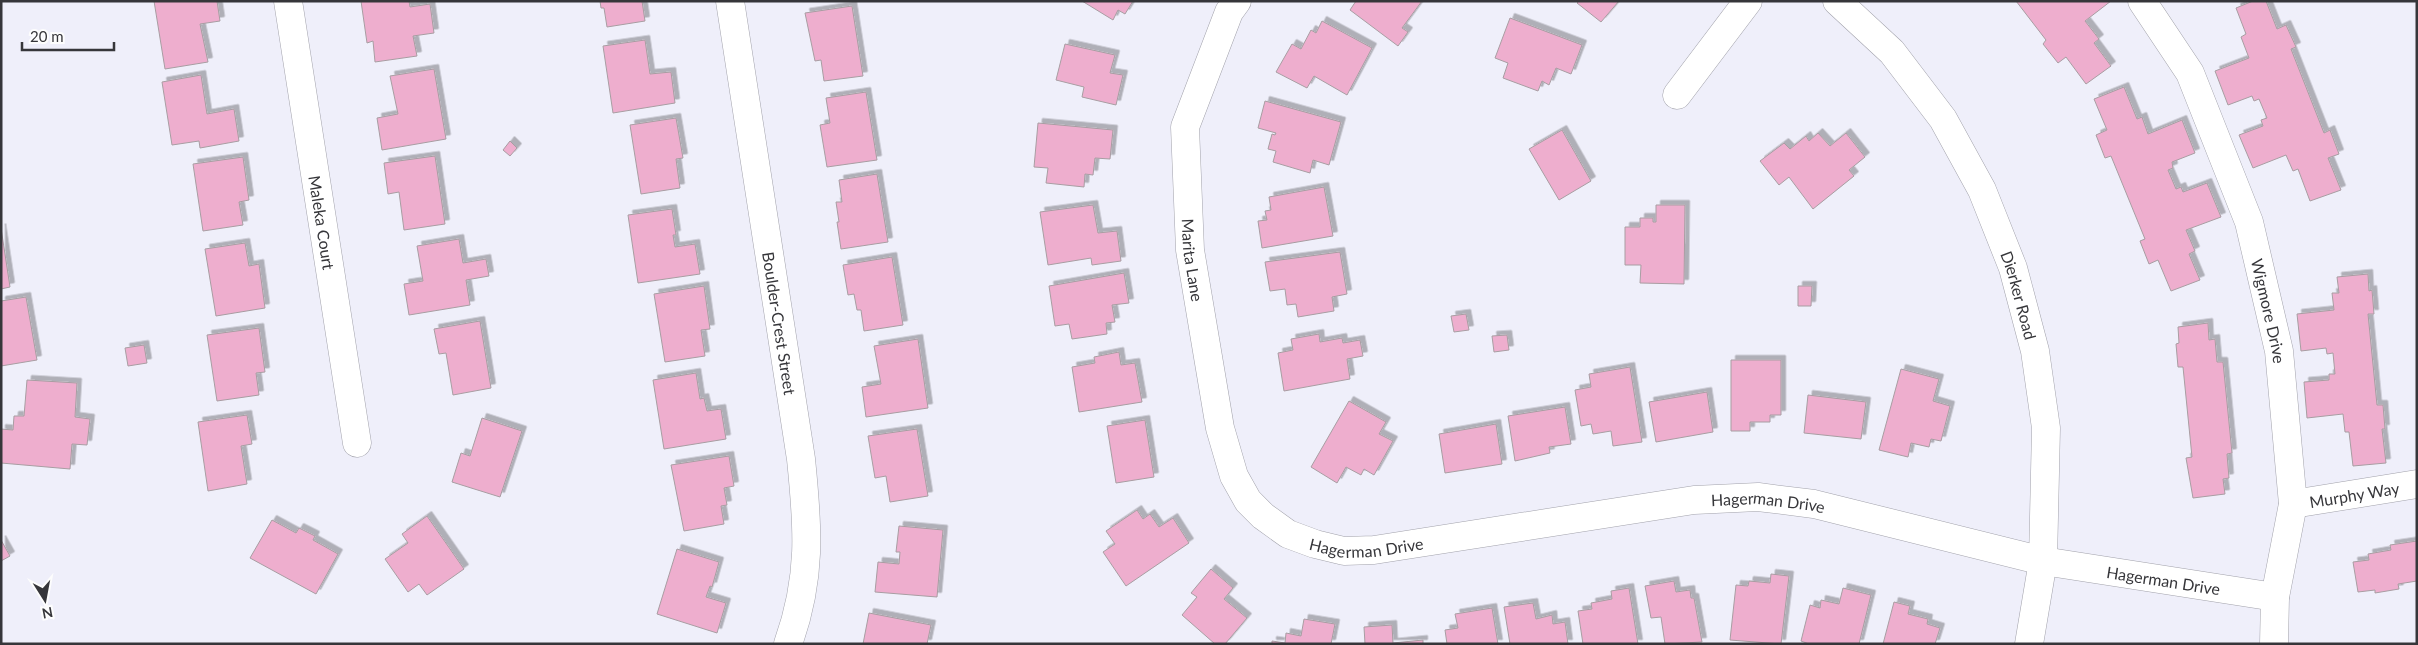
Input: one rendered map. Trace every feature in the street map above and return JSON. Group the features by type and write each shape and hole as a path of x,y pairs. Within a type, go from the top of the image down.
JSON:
{"street":[{"name":"Maleka Court","path":"288,1 357,443"},
{"name":"Boulder-Crest Street","path":"730,1 801,458 806,510 805,581 788,644"},
{"name":"Marita Lane","path":"1237,1 1229,12 1185,127 1190,250 1220,428 1234,476 1248,501 1263,516"},
{"path":"1678,95 1748,1"},
{"name":"Dierker Road","path":"1837,1 1892,52 1943,119 1982,190 2013,268 2035,351 2046,428 2042,561 2029,644"},
{"name":"Wigmore Drive","path":"2142,1 2190,73 2249,222 2279,351 2293,504 2274,597 2274,644"},
{"name":"Murphy Way","path":"2293,504 2417,484"},
{"name":"Hagerman Drive","path":"1263,516 1288,534 1315,544 1344,550 1374,550 1694,500 1758,497 1814,504 2042,561 2274,597"}],"building":[{"path":"154,1 217,1 220,21 200,24 208,62 165,69"},
{"path":"361,1 409,1 410,7 430,4 434,33 413,36 417,56 375,62 373,41 367,43"},
{"path":"600,1 642,1 645,21 607,27 604,8 601,8"},
{"path":"1082,1 1133,1 1125,14 1118,10 1113,20"},
{"path":"1356,1 1422,1 1402,28 1408,32 1398,46 1350,10"},
{"path":"1579,1 1619,1 1601,22 1577,3"},
{"path":"2016,1 2111,1 2085,21 2099,39 2094,43 2111,66 2086,84 2066,57 2058,63 2043,44 2046,40"},
{"path":"2253,1 2266,1 2277,29 2286,25 2296,47 2291,49 2324,133 2330,130 2339,154 2328,158 2341,190 2310,201 2298,169 2293,171 2286,155 2253,168 2239,135 2263,126 2261,120 2267,118 2259,99 2254,101 2252,96 2228,105 2215,71 2249,58 2241,37 2246,34 2236,8"},
{"path":"852,6 863,76 824,81 821,60 815,61 805,13"},
{"path":"1510,18 1582,45 1571,74 1556,68 1549,85 1542,81 1538,91 1503,78 1508,63 1495,58"},
{"path":"1322,21 1372,48 1347,95 1314,76 1307,88 1276,72 1292,44 1301,49 1311,30 1316,33"},
{"path":"645,40 650,74 671,72 675,103 613,113 603,46"},
{"path":"1065,44 1115,55 1110,73 1123,75 1116,105 1082,97 1084,87 1056,80"},
{"path":"434,69 446,139 382,150 377,118 398,114 390,76"},
{"path":"201,75 207,114 234,109 239,141 200,148 199,141 172,145 162,82"},
{"path":"2124,87 2137,119 2142,117 2148,134 2182,120 2195,153 2172,162 2173,168 2168,170 2176,189 2181,187 2183,192 2207,183 2221,217 2186,230 2195,251 2189,254 2200,280 2171,291 2158,260 2149,264 2140,241 2145,239 2111,156 2105,158 2096,135 2107,130 2094,99"},
{"path":"866,92 877,160 827,167 820,125 830,123 826,98"},
{"path":"1265,101 1341,122 1329,165 1313,160 1310,173 1273,162 1276,151 1268,149 1272,134 1275,135 1276,133 1258,128"},
{"path":"676,118 683,158 676,159 680,188 641,194 630,125"},
{"path":"1038,123 1113,130 1110,159 1095,158 1093,175 1085,174 1084,187 1046,183 1048,168 1034,167"},
{"path":"1562,130 1591,181 1559,200 1529,149"},
{"path":"1818,133 1830,146 1846,133 1865,157 1849,170 1854,176 1813,209 1789,177 1779,185 1760,161 1784,143 1790,149 1806,136 1809,141"},
{"path":"510,141 517,148 510,156 503,150"},
{"path":"435,156 445,224 404,230 399,192 388,194 384,163"},
{"path":"243,157 249,200 239,202 243,225 203,231 193,164"},
{"path":"877,174 888,242 841,249 836,202 842,202 839,180"},
{"path":"1324,187 1333,236 1262,248 1258,221 1267,220 1265,211 1271,210 1269,197"},
{"path":"1093,205 1098,233 1117,231 1121,261 1092,265 1091,258 1048,265 1040,212"},
{"path":"1656,205 1685,205 1684,284 1640,283 1641,265 1625,265 1625,227 1640,227 1640,218 1653,218 1653,222 1656,222"},
{"path":"672,209 676,235 673,235 675,247 695,244 700,274 638,283 628,215"},
{"path":"1,228 10,287 1,289"},
{"path":"459,239 463,263 486,259 489,276 466,280 470,305 409,315 404,284 423,281 417,246"},
{"path":"245,243 249,266 259,264 265,308 216,316 205,249"},
{"path":"1340,252 1347,294 1332,297 1334,311 1298,317 1296,304 1287,305 1285,289 1270,291 1265,262"},
{"path":"892,257 903,325 864,331 861,310 857,310 854,294 848,295 843,265"},
{"path":"1124,273 1129,303 1112,305 1115,322 1106,323 1107,334 1072,339 1069,324 1055,326 1049,286"},
{"path":"2368,274 2369,291 2372,290 2374,314 2368,314 2377,405 2383,405 2385,429 2382,429 2386,463 2353,466 2349,432 2345,432 2343,414 2307,418 2304,382 2329,380 2329,374 2335,374 2333,353 2327,354 2326,348 2301,351 2297,314 2334,310 2332,293 2339,293 2337,277"},
{"path":"704,286 710,329 701,330 705,356 665,362 654,294"},
{"path":"1798,286 1812,286 1811,306 1798,306"},
{"path":"26,297 37,360 1,366 1,301"},
{"path":"1466,314 1469,330 1454,332 1451,316"},
{"path":"480,321 491,388 453,395 446,353 439,354 434,329"},
{"path":"2208,323 2209,340 2215,339 2217,362 2223,362 2232,453 2227,454 2229,478 2223,479 2225,494 2193,498 2186,458 2192,457 2183,367 2178,367 2176,344 2179,343 2178,327"},
{"path":"259,328 265,372 256,373 259,395 217,401 207,335"},
{"path":"1319,334 1320,342 1342,338 1343,343 1360,340 1363,356 1347,359 1350,379 1284,391 1278,353 1293,350 1291,339"},
{"path":"1507,335 1509,350 1494,352 1492,336"},
{"path":"918,339 928,408 866,417 862,387 881,384 874,346"},
{"path":"144,345 147,363 128,366 125,348"},
{"path":"1119,352 1121,365 1135,363 1142,402 1079,412 1072,367 1095,363 1094,357"},
{"path":"1731,360 1781,360 1781,415 1770,415 1770,422 1750,422 1750,431 1731,431"},
{"path":"1630,367 1642,442 1613,446 1611,431 1593,434 1591,424 1581,426 1575,390 1591,387 1589,374"},
{"path":"1901,369 1939,379 1933,401 1950,406 1941,441 1931,439 1929,447 1911,443 1908,457 1879,450"},
{"path":"696,373 700,399 704,398 707,411 721,409 726,439 664,449 653,380"},
{"path":"27,380 77,383 75,417 90,419 87,445 72,444 70,469 1,463 1,429 13,430 14,416 24,416"},
{"path":"1707,392 1713,432 1656,442 1649,402"},
{"path":"1808,395 1866,402 1861,439 1804,433"},
{"path":"1349,401 1386,422 1379,434 1393,441 1374,475 1364,469 1361,475 1346,467 1337,483 1311,467"},
{"path":"1565,407 1571,444 1549,447 1550,453 1515,461 1508,416"},
{"path":"247,415 252,444 241,446 247,484 208,491 198,422"},
{"path":"482,418 522,431 500,497 452,482 461,453 470,456"},
{"path":"1145,420 1154,477 1116,483 1107,426"},
{"path":"1496,424 1502,464 1445,473 1439,434"},
{"path":"917,429 928,496 890,502 886,476 875,478 868,436"},
{"path":"729,456 734,486 724,488 727,505 721,506 724,524 684,531 671,465"},
{"path":"1137,510 1143,519 1150,514 1159,527 1173,518 1189,543 1126,586 1103,552 1115,544 1106,531"},
{"path":"427,516 464,569 427,595 419,584 408,592 385,559 408,543 402,534"},
{"path":"272,520 296,533 299,528 315,536 313,540 338,554 316,594 250,558"},
{"path":"899,526 943,530 937,597 875,592 878,562 899,564 900,552 896,552"},
{"path":"1,540 10,556 1,561"},
{"path":"2417,541 2417,581 2398,584 2399,589 2375,593 2375,590 2358,592 2353,562 2369,560 2368,554 2391,550 2390,545"},
{"path":"677,549 719,562 712,587 710,586 706,597 726,603 717,633 657,614"},
{"path":"1211,569 1233,588 1224,599 1247,618 1225,644 1215,644 1182,615 1197,597 1191,593"},
{"path":"1771,574 1789,576 1781,644 1730,640 1736,585 1748,586 1749,581 1770,583"},
{"path":"1674,581 1676,592 1690,590 1691,598 1694,598 1702,642 1665,644 1661,617 1651,618 1645,586"},
{"path":"1629,588 1638,644 1583,644 1578,611 1592,609 1591,603 1612,599 1611,591"},
{"path":"1843,588 1871,595 1859,644 1809,644 1801,641 1810,605 1820,608 1821,600 1839,604"},
{"path":"1894,602 1910,606 1908,614 1928,619 1927,624 1940,628 1935,644 1883,644"},
{"path":"1533,603 1536,619 1552,615 1553,624 1565,622 1568,644 1510,644 1504,607"},
{"path":"1492,608 1498,644 1447,644 1445,630 1458,628 1455,614"},
{"path":"869,613 931,625 927,644 863,644"},
{"path":"1304,619 1335,624 1331,644 1272,644 1272,641 1285,643 1286,633 1301,636"},
{"path":"1392,625 1393,643 1423,640 1423,644 1365,644 1364,627"}]}
